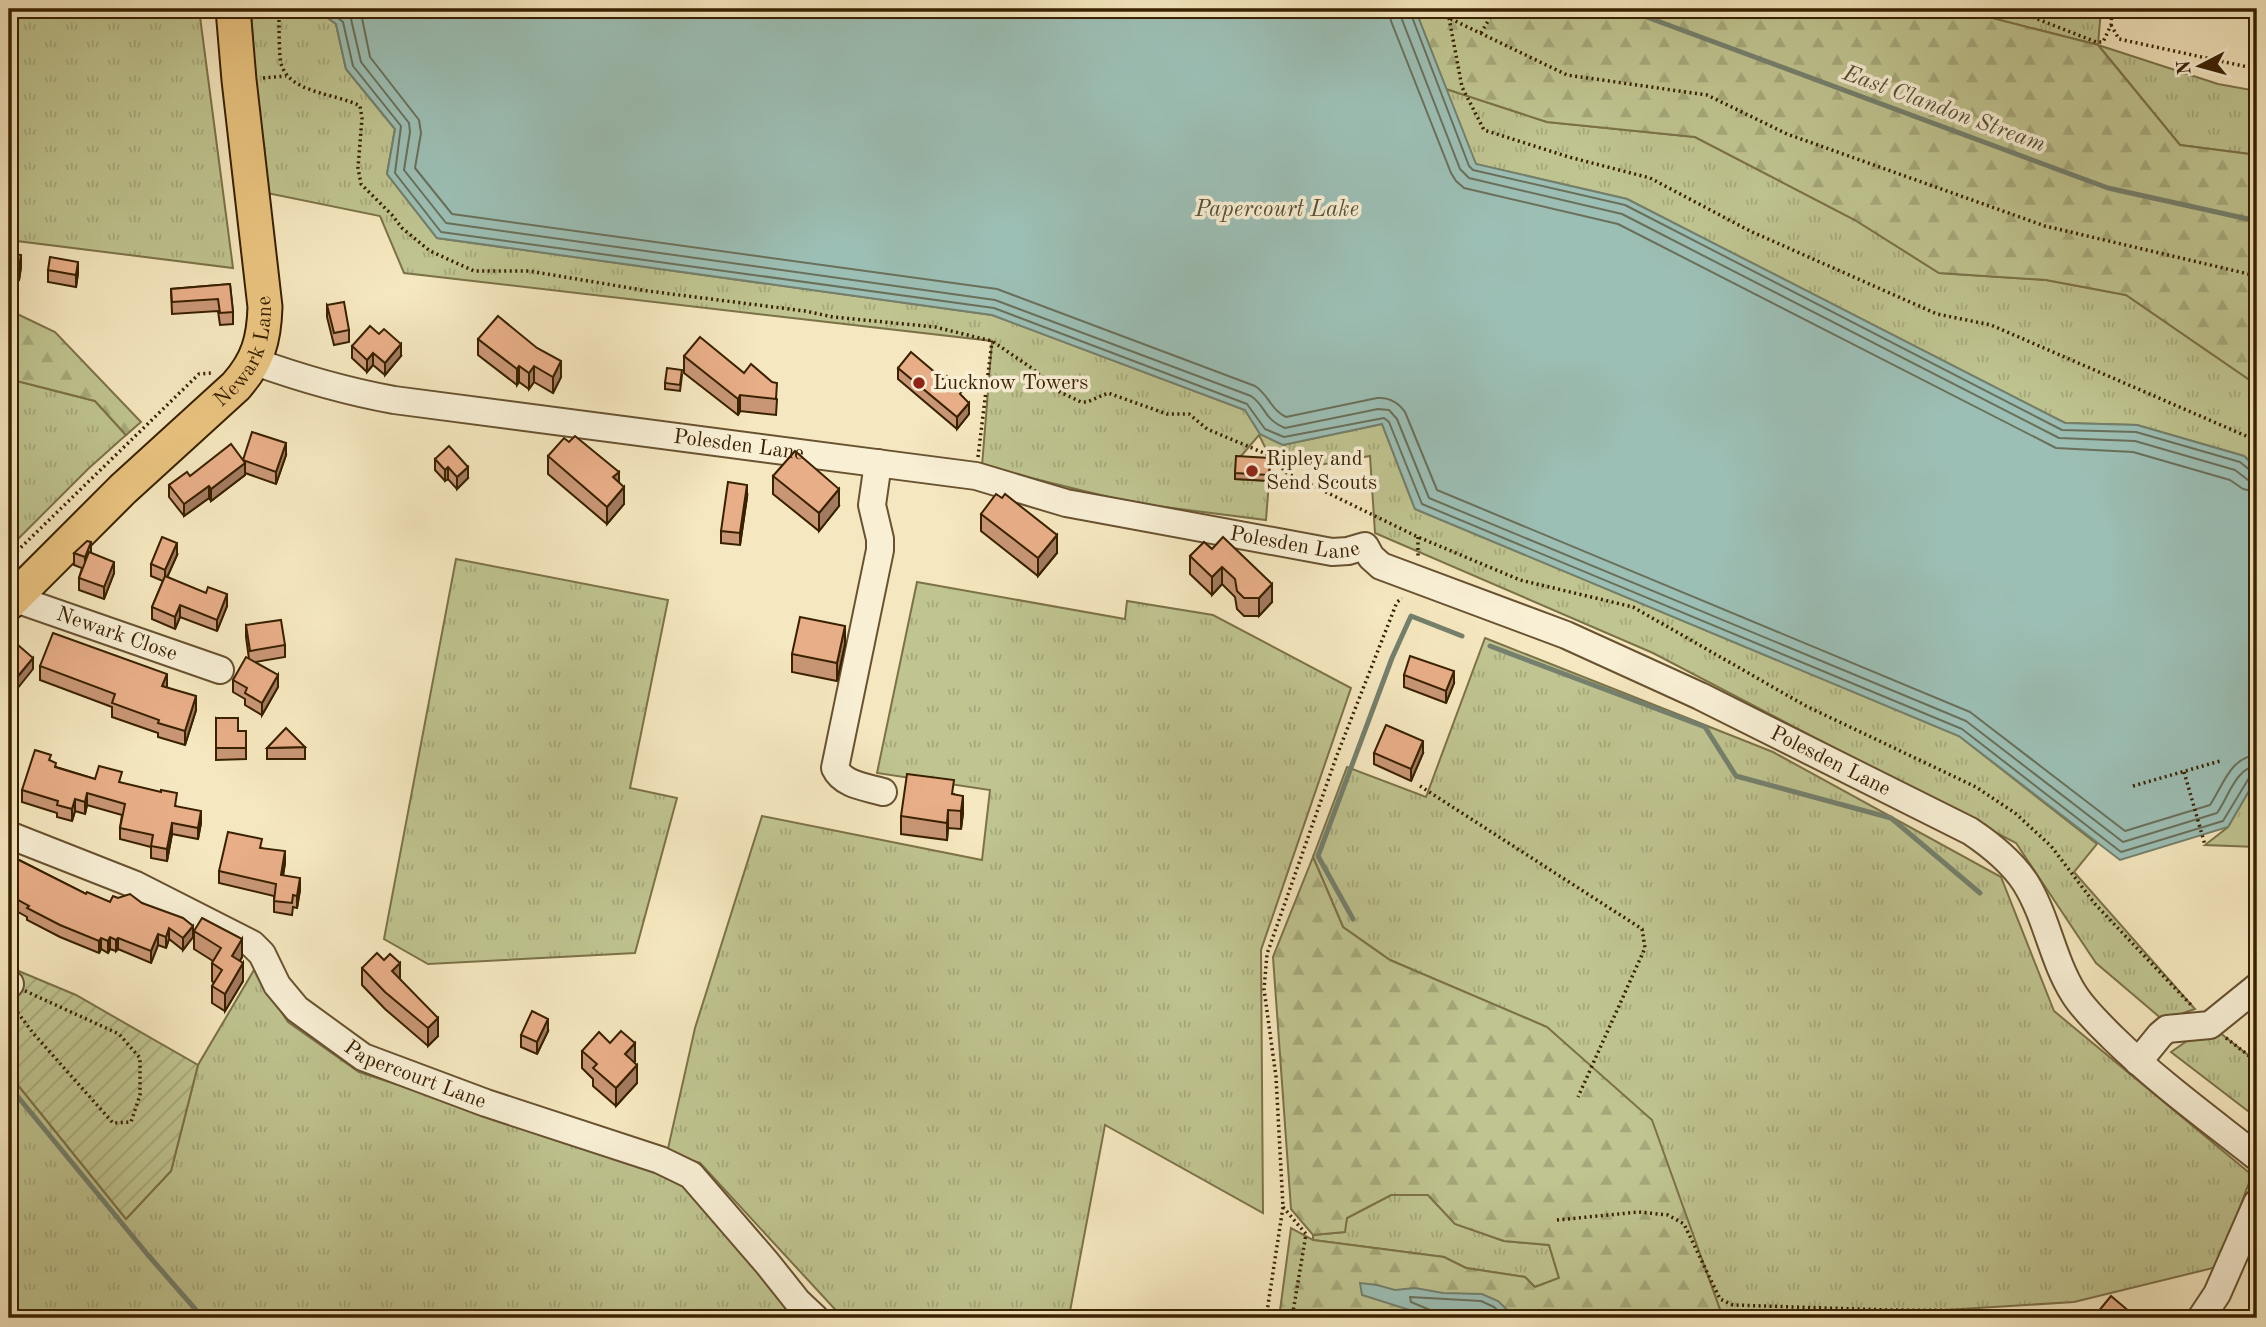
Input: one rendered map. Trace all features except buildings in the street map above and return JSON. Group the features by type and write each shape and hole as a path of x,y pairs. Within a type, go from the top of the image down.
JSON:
{"main road":[{"name":"Newark Lane","path":"11,601 123,489 236,386 253,361 264,337 265,307 233,9"}],"street":[{"name":"Polesden Lane","path":"253,361 309,381 394,400 976,476 1066,503 1319,550 1340,553 1362,536 1371,557 1381,566 1566,635 1688,690 1970,831 1989,844 2024,881 2036,903 2054,956 2075,996 2138,1062 2257,1157"},
{"path":"878,463 872,505 880,550 835,768 839,776 846,781 883,792"},
{"name":"Newark Close","path":"11,601 220,670"},
{"name":"Papercourt Lane","path":"9,835 136,885 252,944 261,954 277,985 297,1009 363,1057 486,1103 660,1160 691,1175 798,1302 815,1318"},
{"path":"2138,1062 2167,1029 2210,1025 2257,987"},
{"path":"2202,1318 2217,1294 2257,1203"}],"path":[{"path":"279,9 280,61 286,76 301,86 349,100 360,106 362,118 358,168 361,184 402,228 430,251 474,271 529,271 833,317 935,327 992,341 976,476"},
{"path":"1447,9 1462,87 1484,130 1569,157 1650,178 1750,231 1937,314 1991,325 2253,439 2257,438"},
{"path":"1481,33 1495,9"},
{"path":"2012,9 2096,42 2104,41 2111,25 2112,9"},
{"path":"1449,18 1566,75 1707,95 1787,134 2045,226 2257,276"},
{"path":"2111,25 2119,39 2257,69"},
{"path":"9,559 199,374 221,373"},
{"path":"1266,1318 1283,1207 1276,1077 1264,989 1267,954 1337,755 1397,602 1420,580"},
{"path":"2133,786 2220,761"},
{"path":"2183,772 2205,845"},
{"path":"1420,786 1642,929 1645,948 1578,1097"},
{"path":"9,983 119,1034 140,1058 140,1095 131,1122 113,1123 60,1064 18,1013 9,983"},
{"path":"1283,1207 1306,1234 1292,1318"},
{"path":"1558,1220 1639,1212 1668,1215 1684,1223 1720,1299 1733,1305 2036,1311 2065,1315"},
{"path":"9,1297 20,1318"}],"green space":[{"path":"9,9 199,9 233,268 9,240"},
{"path":"251,9 316,9 336,24 346,69 395,129 387,174 437,238 992,315 1245,410 1260,434 1283,445 1382,424 1415,509 1959,736 2097,844 2074,872 2195,1009 2163,1020 2096,963 2016,843 1653,653 1375,533 1370,456 1319,465 1273,463 1259,435 1236,462 1235,479 1269,481 1266,520 1133,503 982,466 992,341 404,273 380,216 262,192"},
{"path":"1415,9 1957,9 2098,45 2180,145 2257,155 2257,385 2126,295 2046,280 1939,273 1855,220 1695,137 1547,122 1446,89"},
{"path":"1957,9 2101,9 2098,45"},
{"path":"2098,45 2218,84 2257,91 2257,155 2180,145"},
{"path":"1446,89 1547,122 1695,137 1855,220 1939,273 2046,280 2126,295 2257,385 2257,468 2244,456 2137,425 2065,423 1627,199 1475,164"},
{"path":"9,310 55,332 141,422 126,435 95,401 9,379"},
{"path":"9,379 95,401 126,435 9,548"},
{"path":"456,559 668,600 630,788 677,798 635,953 428,964 384,939"},
{"path":"917,582 1125,619 1127,601 1213,615 1351,688 1261,950 1263,1213 1105,1125 1070,1311 1079,1318 843,1318 700,1163 667,1153 695,1028 762,816 982,860 990,790 877,773"},
{"path":"1485,638 1773,752 2001,877 2054,1011 2252,1175 2217,1267 2074,1302 1914,1312 1915,1318 1723,1318 1651,1120 1547,1027 1390,960 1343,927 1313,857 1347,767 1426,797"},
{"path":"2257,777 2257,847 2205,845 2228,827"},
{"path":"1313,857 1343,927 1390,960 1547,1027 1652,1120 1723,1318 1279,1318 1291,1228 1313,1240 1444,1257 1466,1268 1525,1277 1535,1287 1559,1278 1549,1245 1504,1241 1455,1224 1428,1195 1391,1195 1347,1218 1345,1232 1313,1235 1291,1209 1273,957"},
{"path":"9,967 76,995 198,1065 171,1171 126,1219 9,1074"},
{"path":"254,970 288,1022 359,1072 652,1168 685,1188 799,1318 9,1318 9,1074 126,1219 171,1171 198,1065"},
{"path":"2210,1025 2257,1062 2257,1118 2171,1052"},
{"path":"1391,1195 1428,1195 1455,1224 1504,1241 1549,1245 1559,1278 1535,1287 1525,1277 1466,1268 1444,1257 1313,1240 1313,1235 1344,1232 1347,1218"}],"water":[{"name":"Papercourt Lake","path":"316,9 1415,9 1476,164 1627,199 2065,423 2137,425 2244,456 2257,468 2257,777 2228,827 2120,860 1959,736 1415,509 1382,424 1283,445 1260,434 1245,410 992,315 437,238 387,174 395,129 346,69 336,24"},
{"path":"1360,1283 1395,1290 1415,1288 1443,1293 1482,1294 1498,1301 1516,1318 1435,1318 1362,1295"}],"waterway":[{"name":"East Clandon Stream","path":"1625,9 2108,188 2257,221"},
{"path":"1353,919 1318,856 1392,658 1411,616 1462,636"},
{"path":"1490,646 1705,727 1736,776 1891,818 1980,893"},
{"path":"9,1086 203,1318"}],"place":[{"name":"Lucknow Towers","path":"919,383"},
{"name":"Ripley and Send Scouts","path":"1252,471"}]}
